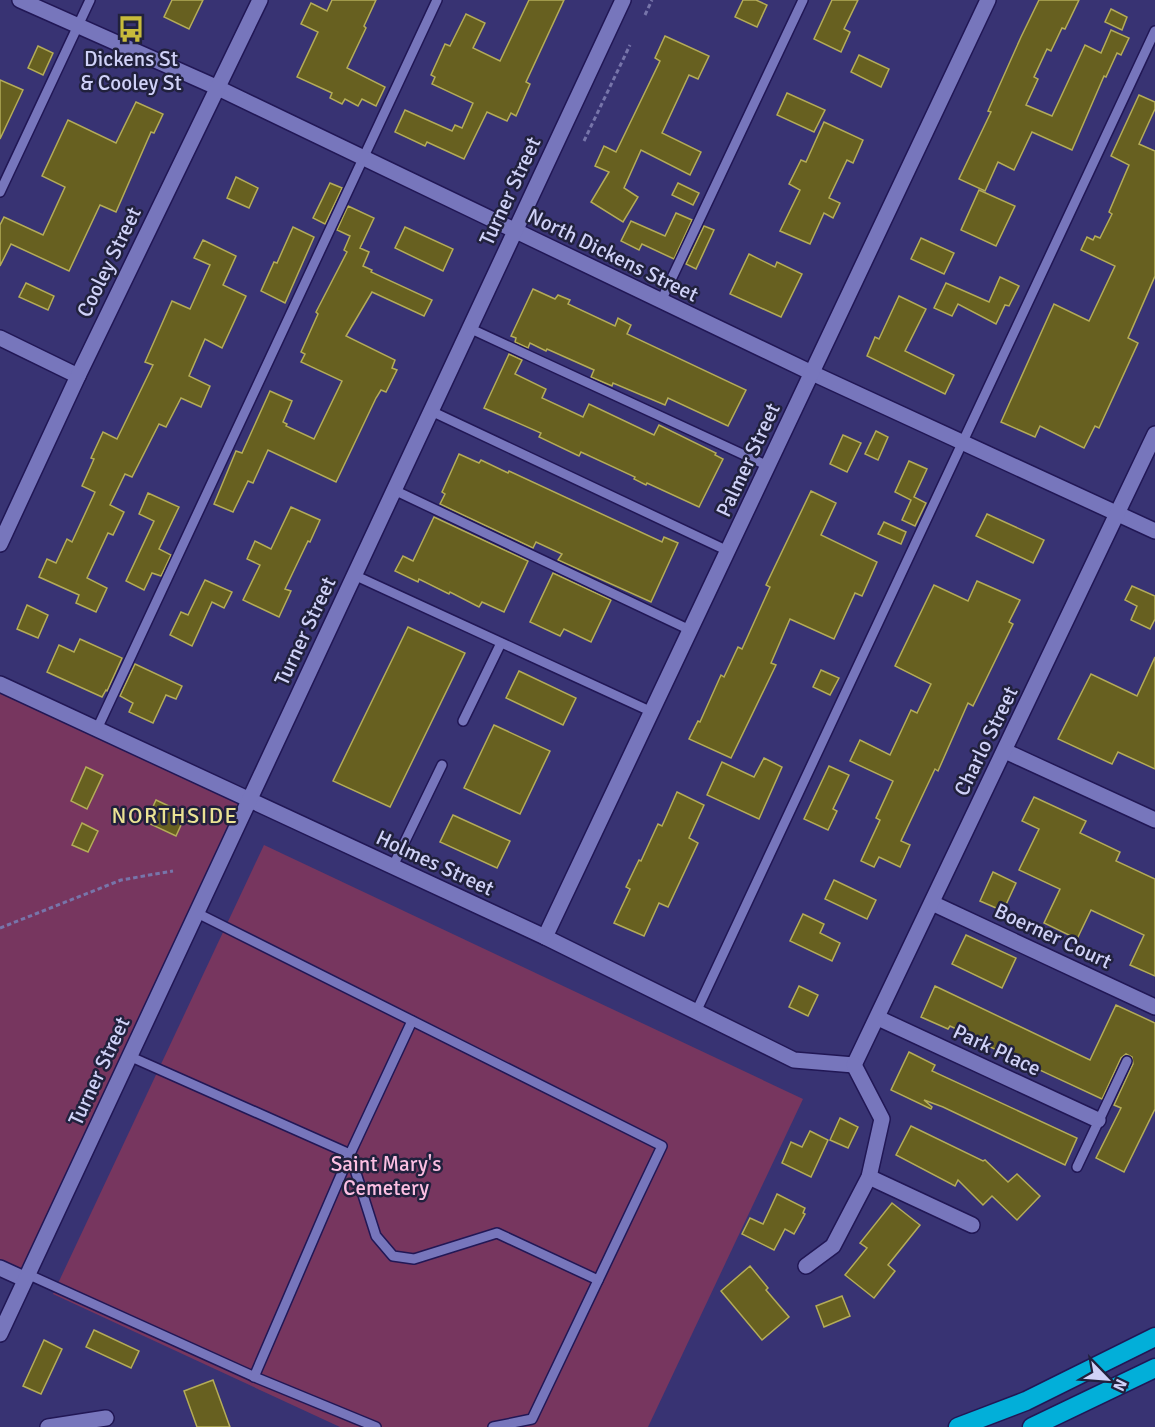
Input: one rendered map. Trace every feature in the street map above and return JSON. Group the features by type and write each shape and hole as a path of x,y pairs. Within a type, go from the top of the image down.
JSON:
{"highway":[{"path":"958,1427 1026,1401 1155,1337"},
{"path":"1032,1427 1155,1368"}],"street":[{"name":"North Dickens Street","path":"21,0 216,87 661,302 1155,531"},
{"name":"Cooley Street","path":"0,544 216,87 260,0"},
{"name":"Turner Street","path":"0,1334 623,0"},
{"name":"Palmer Street","path":"545,937 988,0"},
{"path":"0,338 78,376"},
{"name":"Charlo Street","path":"854,1065 1119,514 1155,434"},
{"name":"Holmes Street","path":"0,684 545,937 794,1060 854,1065"},
{"path":"1005,752 1155,820"},
{"name":"Boerner Court","path":"933,903 1155,1007"},
{"name":"Park Place","path":"878,1018 1098,1120"},
{"path":"806,1266 833,1246 869,1177 882,1119 854,1065"},
{"path":"869,1177 972,1225"},
{"path":"0,1268 26,1277"},
{"path":"48,1427 106,1418"}],"lane":[{"path":"0,192 90,0"},
{"path":"97,729 437,0"},
{"path":"661,302 803,0"},
{"path":"696,1012 1155,31"},
{"path":"470,328 768,466"},
{"path":"431,411 728,551"},
{"path":"394,490 690,630"},
{"path":"354,575 652,712"},
{"path":"463,721 501,643"},
{"path":"393,866 442,765"},
{"path":"196,913 663,1146 532,1419 492,1427"},
{"path":"254,1377 350,1154 412,1021"},
{"path":"129,1056 350,1154 376,1236 393,1256 414,1259 497,1233 598,1280"},
{"path":"1077,1167 1127,1061"},
{"path":"26,1277 254,1377 376,1427"}],"path":[{"path":"645,15 652,0"},
{"path":"584,141 630,45"},
{"path":"0,928 122,880 173,872"}],"green space":[{"path":"0,684 250,800 24,1279 0,1268"},
{"name":"Saint Mary's Cemetery","path":"264,845 803,1099 648,1427 340,1427 53,1294"}],"building":[{"path":"172,0 203,0 189,29 164,17"},
{"path":"332,0 376,0 347,68 385,87 376,106 362,99 358,106 345,99 342,104 330,98 332,93 297,77 318,32 301,24 311,3 327,11"},
{"path":"529,0 564,0 526,82 530,84 516,116 511,113 507,121 487,112 464,159 427,142 425,146 395,132 405,110 452,131 455,125 462,128 473,103 432,84 435,77 431,75 445,44 450,46 466,14 485,23 473,48 500,61"},
{"path":"743,0 756,0 767,5 757,27 735,17"},
{"path":"832,0 858,0 844,29 850,32 841,52 814,39"},
{"path":"1039,0 1079,0 1051,51 1047,49 1034,77 1038,79 1026,105 1052,116 1085,45 1101,53 1111,30 1129,38 1121,55 1117,53 1106,77 1104,76 1072,150 1032,132 1014,170 998,162 985,191 959,179 991,112 988,111"},
{"path":"1111,9 1127,17 1122,30 1105,22"},
{"path":"665,36 709,56 698,79 689,75 662,133 701,152 690,175 641,150 624,188 638,197 623,222 591,202 609,172 595,166 604,146 616,152 660,61 655,58"},
{"path":"38,46 53,53 43,75 28,68"},
{"path":"859,55 889,69 881,87 851,72"},
{"path":"0,80 23,90 0,139"},
{"path":"787,93 825,110 814,132 777,115"},
{"path":"1139,95 1155,102 1155,109 1139,144 1155,151 1155,276 1128,338 1138,343 1099,428 1095,426 1084,448 1040,426 1035,437 1001,422 1054,304 1089,321 1115,266 1081,250 1087,237 1093,240 1095,236 1100,238 1112,214 1109,212 1129,165 1111,156"},
{"path":"136,102 163,114 154,133 151,132 116,212 100,205 69,271 11,244 0,266 0,225 4,217 43,235 65,187 42,176 68,120 116,143"},
{"path":"824,122 863,140 853,163 847,160 829,198 840,203 833,218 824,213 810,244 780,231 800,190 789,184 801,160 806,162"},
{"path":"236,177 258,188 249,208 227,198"},
{"path":"330,183 342,188 325,224 313,218"},
{"path":"678,183 699,193 693,205 672,195"},
{"path":"979,190 1015,206 996,246 961,230"},
{"path":"348,206 374,218 360,248 369,252 363,266 372,270 371,272 432,300 424,316 372,292 346,336 395,360 392,368 397,370 386,392 381,390 376,398 336,482 268,450 253,483 248,481 233,512 214,504 236,451 242,453 270,391 292,401 283,422 287,424 286,426 314,439 342,381 301,362 305,354 301,352 318,314 316,312 347,252 344,250 350,236 337,230"},
{"path":"676,213 692,220 674,259 642,244 639,250 621,241 631,221 665,236"},
{"path":"704,226 714,230 696,269 686,264"},
{"path":"293,227 314,237 285,303 261,291"},
{"path":"405,227 453,249 443,271 395,248"},
{"path":"921,238 954,253 944,274 911,259"},
{"path":"203,240 236,256 223,285 246,296 222,348 205,339 189,376 210,386 201,407 181,398 166,427 159,424 132,477 125,474 110,505 124,512 113,535 108,533 87,578 107,588 96,612 76,603 79,595 39,577 47,559 56,563 67,539 72,542 95,492 82,486 94,459 91,458 103,432 117,439 153,365 145,362 172,301 190,309 210,265 194,258"},
{"path":"749,254 775,267 777,262 802,274 781,317 730,294"},
{"path":"1000,277 1019,286 1009,306 1005,305 996,324 958,304 952,316 934,308 946,283 989,302"},
{"path":"26,283 54,296 48,310 19,297"},
{"path":"533,289 555,299 558,295 570,300 568,304 615,326 618,318 631,325 627,334 746,390 728,426 668,398 665,405 613,383 612,386 591,377 594,370 547,349 546,351 530,343 528,348 515,342 516,338 511,336"},
{"path":"899,296 926,309 905,351 954,375 945,394 867,356 875,337 879,339"},
{"path":"509,354 522,360 515,374 546,389 542,398 583,417 589,404 654,435 659,425 716,453 715,455 723,459 699,507 647,483 646,485 634,479 635,477 581,452 579,456 539,437 541,433 484,408"},
{"path":"876,431 888,437 878,460 865,454"},
{"path":"843,435 861,443 847,472 830,464"},
{"path":"459,454 479,463 481,460 508,473 509,471 662,542 664,537 678,543 651,602 558,560 562,554 536,542 533,548 440,504 445,494 442,492"},
{"path":"909,461 927,469 914,497 926,503 915,526 902,520 911,500 895,492"},
{"path":"811,491 836,503 821,535 877,562 862,596 855,593 834,639 790,619 771,663 776,665 731,758 689,739 698,721 700,722 721,675 724,677 738,647 742,649 770,587 766,585"},
{"path":"148,493 179,507 159,549 171,555 161,576 152,573 144,590 126,581 154,521 139,514"},
{"path":"291,507 320,520 285,589 291,591 279,617 243,600 260,565 247,559 255,541 271,549"},
{"path":"987,514 1044,540 1033,563 976,536"},
{"path":"434,517 528,561 504,612 482,602 479,607 450,592 449,594 419,579 418,582 395,571 403,556 413,561"},
{"path":"884,522 906,532 901,544 878,534"},
{"path":"553,573 611,600 591,642 564,629 560,636 530,622"},
{"path":"205,580 232,592 224,608 212,602 192,646 170,635 181,612 188,615"},
{"path":"977,581 1020,600 1009,622 1013,624 973,706 968,703 938,771 935,769 901,841 910,845 900,867 879,857 874,867 861,861 880,820 876,818 893,781 850,761 860,740 890,755 911,710 917,713 931,684 895,666 934,585 968,601"},
{"path":"1132,586 1155,596 1155,619 1150,629 1131,620 1137,606 1125,600"},
{"path":"27,605 48,615 38,638 17,629"},
{"path":"408,627 465,653 390,807 333,781"},
{"path":"80,639 122,658 102,697 47,672 59,645 74,652"},
{"path":"1155,657 1155,769 1118,752 1112,764 1058,739 1091,674 1137,696"},
{"path":"135,664 182,686 176,699 166,695 153,723 129,712 133,703 120,696"},
{"path":"821,670 839,678 830,695 813,687"},
{"path":"519,671 576,698 563,725 506,698"},
{"path":"494,725 550,751 520,814 464,788"},
{"path":"764,758 782,767 759,819 707,795 722,762 754,777"},
{"path":"829,766 849,775 833,809 837,811 828,830 804,819"},
{"path":"86,767 103,775 87,809 71,801"},
{"path":"677,792 704,805 689,838 698,843 668,907 659,903 644,936 614,923 630,889 626,887 658,824 662,826"},
{"path":"1034,797 1086,821 1080,833 1120,852 1116,861 1155,879 1155,976 1130,965 1144,935 1091,910 1077,939 1044,923 1060,889 1019,870 1039,829 1022,821"},
{"path":"156,800 186,814 176,836 146,822"},
{"path":"453,815 510,841 497,868 440,842"},
{"path":"82,823 98,831 88,852 72,845"},
{"path":"993,872 1016,883 1003,911 980,901"},
{"path":"834,880 876,900 867,919 825,899"},
{"path":"803,914 824,924 820,933 840,943 832,961 790,941"},
{"path":"966,935 1016,958 1002,988 952,964"},
{"path":"799,986 818,995 808,1016 789,1007"},
{"path":"935,986 1090,1060 1116,1005 1155,1023 1155,1109 1124,1172 1096,1158 1121,1108 1114,1105 1133,1064 1132,1057 1126,1054 1121,1058 1102,1099 950,1026 948,1029 921,1017"},
{"path":"909,1052 935,1065 932,1071 1077,1138 1065,1165 943,1107 924,1100 932,1107 931,1109 891,1090"},
{"path":"840,1118 858,1127 848,1148 830,1140"},
{"path":"911,1126 985,1160 1008,1182 1017,1174 1040,1196 1017,1220 992,1196 983,1205 958,1180 955,1186 896,1155"},
{"path":"810,1131 828,1140 811,1177 782,1163 791,1142 802,1147"},
{"path":"777,1194 805,1208 803,1213 805,1214 794,1234 785,1229 774,1250 742,1234 750,1218 763,1224"},
{"path":"892,1203 920,1225 888,1265 895,1271 874,1298 845,1275 867,1248 860,1243"},
{"path":"750,1266 768,1288 766,1290 789,1317 762,1340 721,1291"},
{"path":"842,1296 850,1316 824,1327 816,1306"},
{"path":"94,1330 139,1351 131,1368 86,1347"},
{"path":"44,1340 62,1349 41,1394 23,1386"},
{"path":"213,1380 230,1427 197,1427 184,1391"}],"place":[{"name":"Dickens St & Cooley St","path":"131,29"}],"district":[{"name":"NORTHSIDE","path":"175,815"}]}
